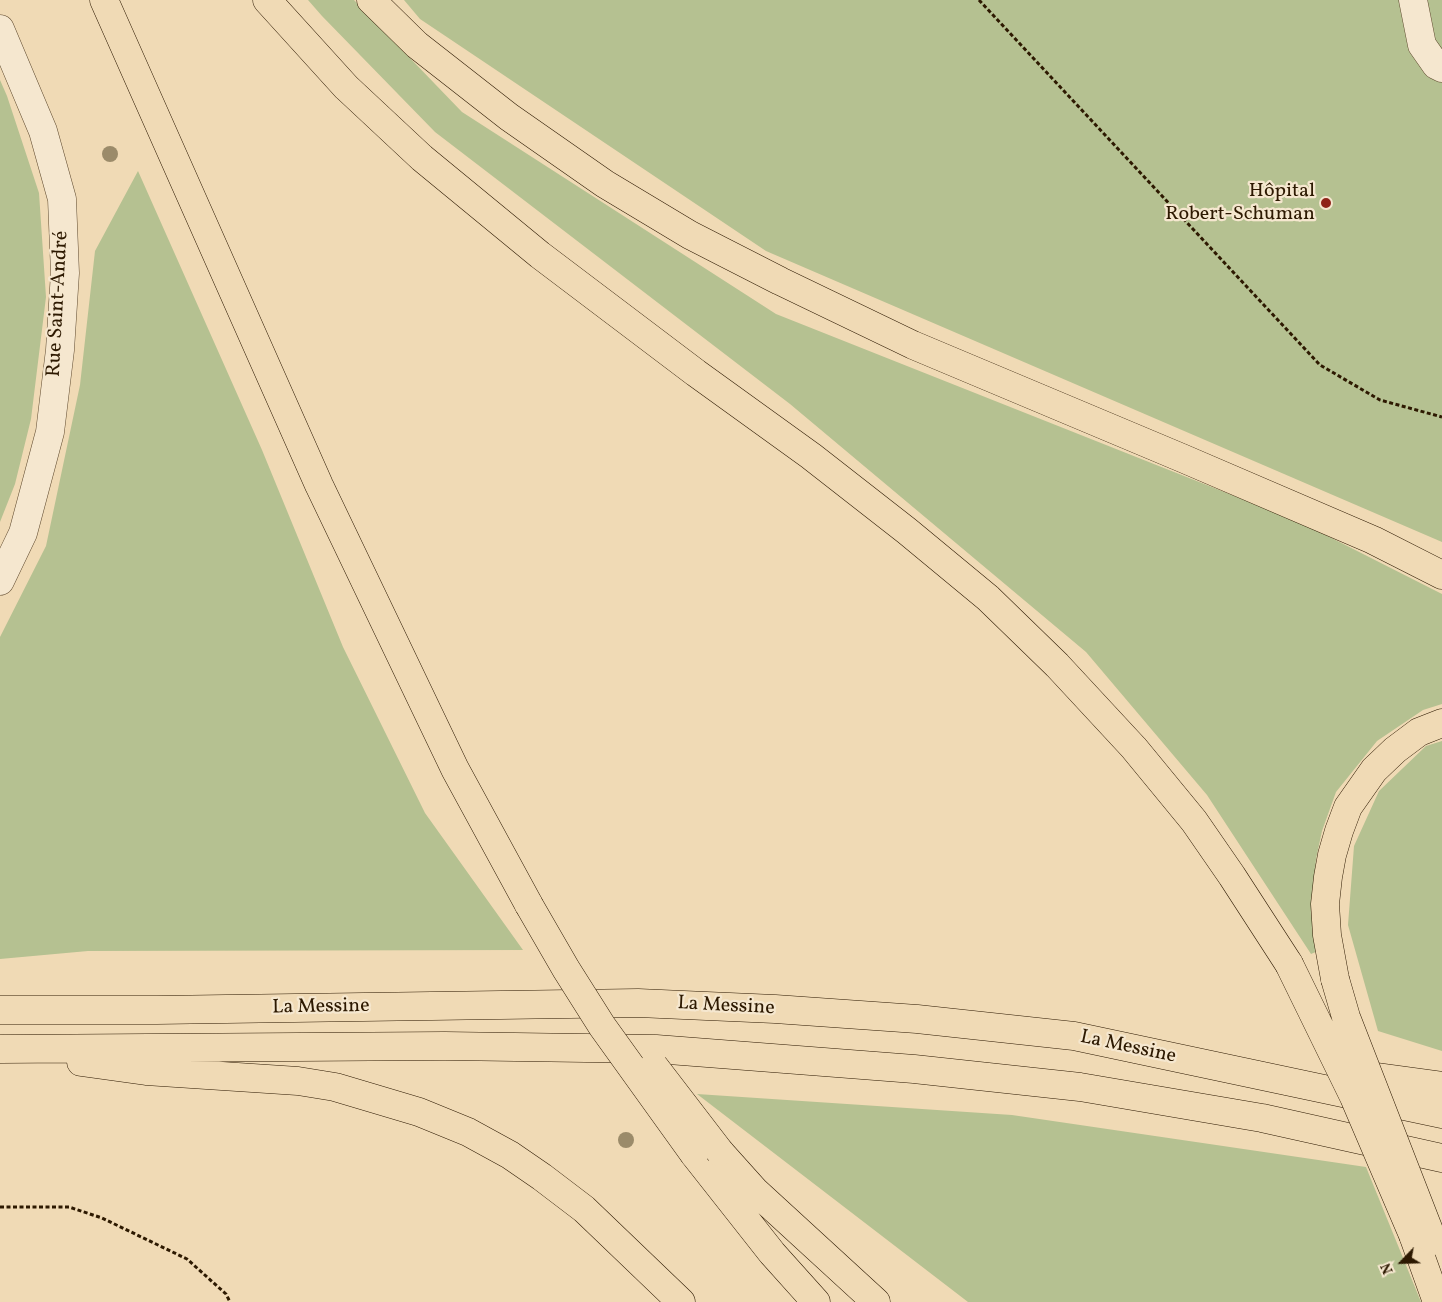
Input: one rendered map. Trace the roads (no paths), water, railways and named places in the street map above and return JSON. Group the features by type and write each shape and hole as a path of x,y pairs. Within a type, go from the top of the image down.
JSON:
{"highway":[{"path":"104,0 319,484 455,769 539,907 566,969 602,1026 707,1153 772,1252 816,1302"},
{"path":"267,0 346,87 422,158 540,255 696,373 811,456 907,531 988,598 1057,665 1128,741 1194,821 1289,964 1442,1276"},
{"path":"371,0 417,45 509,117 606,184 690,235 780,281 914,345 1373,540 1442,575"},
{"path":"1437,1302 1423,1238 1334,979 1326,935 1325,904 1332,855 1338,831 1348,807 1374,770 1395,750 1419,732 1442,722"},
{"name":"La Messine","path":"0,1010 158,1010 638,1003 775,1009 917,1019 1074,1036 1442,1114"},
{"path":"1074,1036 1442,1086"},
{"name":"La Messine","path":"0,1050 445,1046 656,1050 715,1054 914,1069 1080,1087 1262,1118 1442,1158"},
{"path":"0,1050 146,1071 298,1081 334,1087 419,1112 468,1132 510,1155 542,1177 584,1209 681,1302"},
{"path":"707,1153 755,1191 876,1302"}],"street":[{"path":"1413,0 1422,45 1436,65 1442,68"},
{"name":"Rue Saint-André","path":"0,28 43,131 62,199 65,273 60,350 50,432 24,533 0,581"}],"place":[{"name":"Hôpital Robert-Schuman","path":"1326,203"}]}
